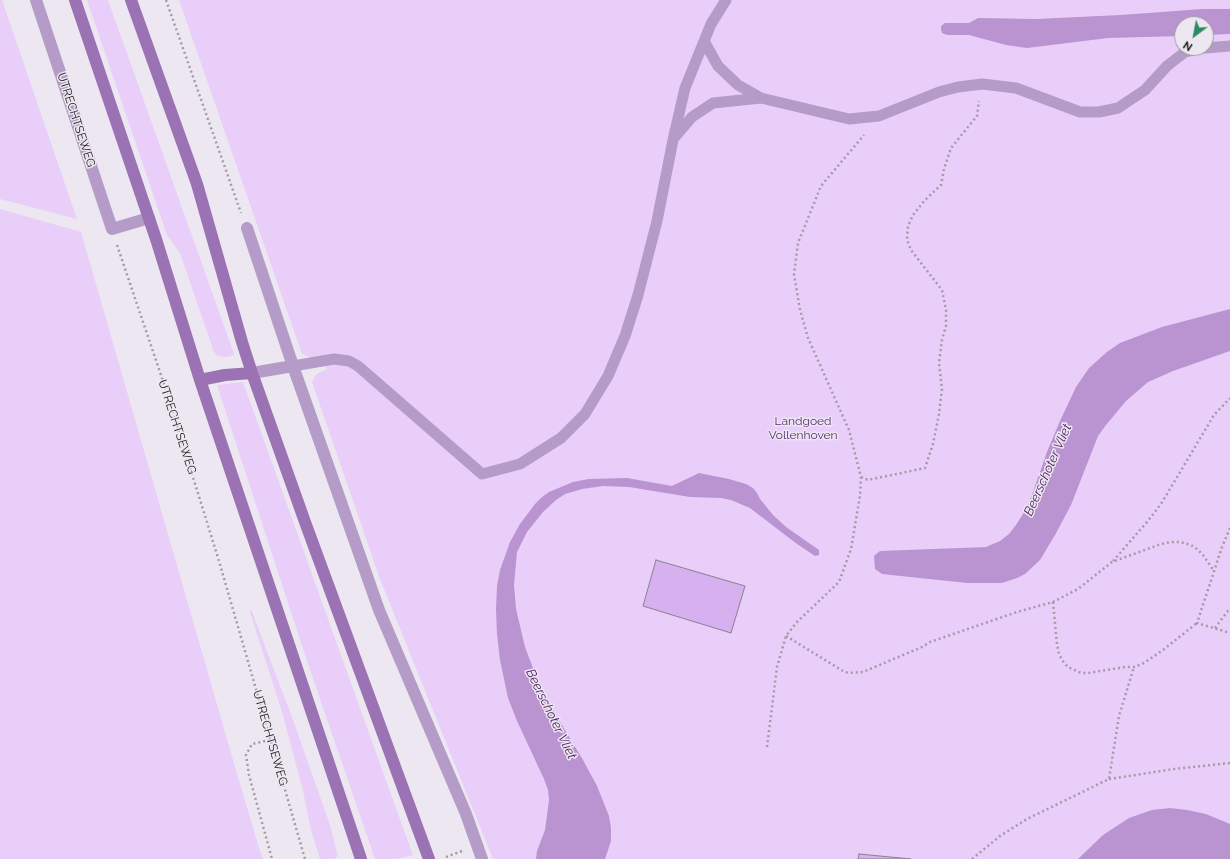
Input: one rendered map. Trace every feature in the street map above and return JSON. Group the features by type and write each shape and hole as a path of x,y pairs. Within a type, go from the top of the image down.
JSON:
{"main road":[{"path":"75,0 148,218 200,380 361,859"},
{"path":"131,0 197,184 252,373 429,859"},
{"path":"200,380 225,375 252,373"}],"street":[{"name":"UTRECHTSEWEG","path":"36,0 112,229"},
{"path":"112,229 148,218"},
{"path":"247,228 293,366 379,610 466,814 482,859"},
{"path":"252,373 293,366"}],"lane":[{"path":"293,366 334,359 349,361 358,366 482,474 520,464 561,438 585,414 608,376 625,336 638,295 657,221 685,88 711,24 726,0"},
{"path":"704,42 718,66 738,85 761,98 848,120 879,116 939,92 958,87 982,84 1016,88 1080,112 1100,112 1118,108 1145,90 1168,66 1180,56"},
{"path":"1214,47 1230,46"},
{"path":"673,140 692,117 713,103 761,98"}],"path":[{"path":"166,0 247,228"},
{"path":"861,477 868,480 925,468 933,444 942,389 939,363 946,326 946,310 942,290 911,250 907,240 908,226 913,215 941,184 951,148 977,116 982,84"},
{"path":"767,747 778,667 786,636 796,623 839,582 851,549 860,496 861,477 849,430 808,338 800,310 794,274 798,242 821,186 879,116"},
{"name":"UTRECHTSEWEG","path":"112,229 165,387 219,561 305,859"},
{"path":"786,636 843,671 848,673 863,672 922,647 930,642 1017,612 1053,602 1078,589 1112,562 1147,522 1161,504 1214,415 1230,398"},
{"path":"1053,602 1058,649 1064,663 1068,667 1074,671 1088,673 1134,667 1144,663 1164,650 1197,623 1230,528"},
{"path":"1112,562 1161,544 1180,542 1191,545 1197,549 1214,571"},
{"path":"1215,628 1230,608"},
{"path":"1197,623 1230,633"},
{"path":"1109,779 1119,716 1134,667"},
{"path":"270,740 252,744 246,755 249,775 272,859"},
{"path":"972,859 1000,836 1027,819 1109,779 1174,769 1230,763"},
{"path":"442,858 478,846"}],"green space":[{"path":"0,0 2,0 77,219 0,199"},
{"path":"87,0 108,0 234,354 232,356 218,356 214,352 180,253 167,235"},
{"name":"Landgoed Vollenhoven","path":"179,0 1230,0 1230,859 493,859 380,579 312,382 317,374 327,369 323,356 312,358 302,354"},
{"path":"0,209 81,232 233,760 263,859 0,859"},
{"path":"243,382 413,855 397,859 375,859 308,664 217,385"},
{"path":"251,609 293,720 330,825 338,856 334,859 320,859 311,830 303,791 283,715 250,612"}],"water":[{"path":"1202,9 1230,9 1230,34 1214,35 1214,16 1174,16 1174,36 1108,38 1027,48 1006,45 969,35 947,35 942,33 941,29 941,26 945,23 969,23 978,18 1036,19"},
{"name":"Beerschoter Vliet","path":"1230,309 1230,351 1173,371 1148,382 1126,401 1106,425 1098,436 1071,505 1055,535 1040,560 1025,574 1002,583 967,583 882,574 875,569 874,556 880,551 986,547 1000,541 1009,534 1028,506 1047,452 1060,421 1076,387 1089,368 1120,343 1162,327"},
{"name":"Beerschoter Vliet","path":"699,473 729,479 746,484 753,488 773,515 786,527 819,550 819,555 815,556 797,544 750,508 731,500 721,498 690,497 629,487 603,486 582,489 565,494 543,512 527,532 517,552 514,585 516,609 525,647 542,692 597,786 609,816 611,841 605,859 536,859 537,851 545,830 549,800 548,790 508,698 500,660 497,634 497,586 500,570 510,542 520,524 542,497 549,492 573,482 589,479 627,478 672,486"},
{"path":"1170,808 1206,814 1230,824 1230,859 1078,859 1103,835 1129,818 1152,810"}],"building":[{"path":"656,560 745,586 731,633 643,606"},
{"path":"859,854 911,859 858,859"}]}
